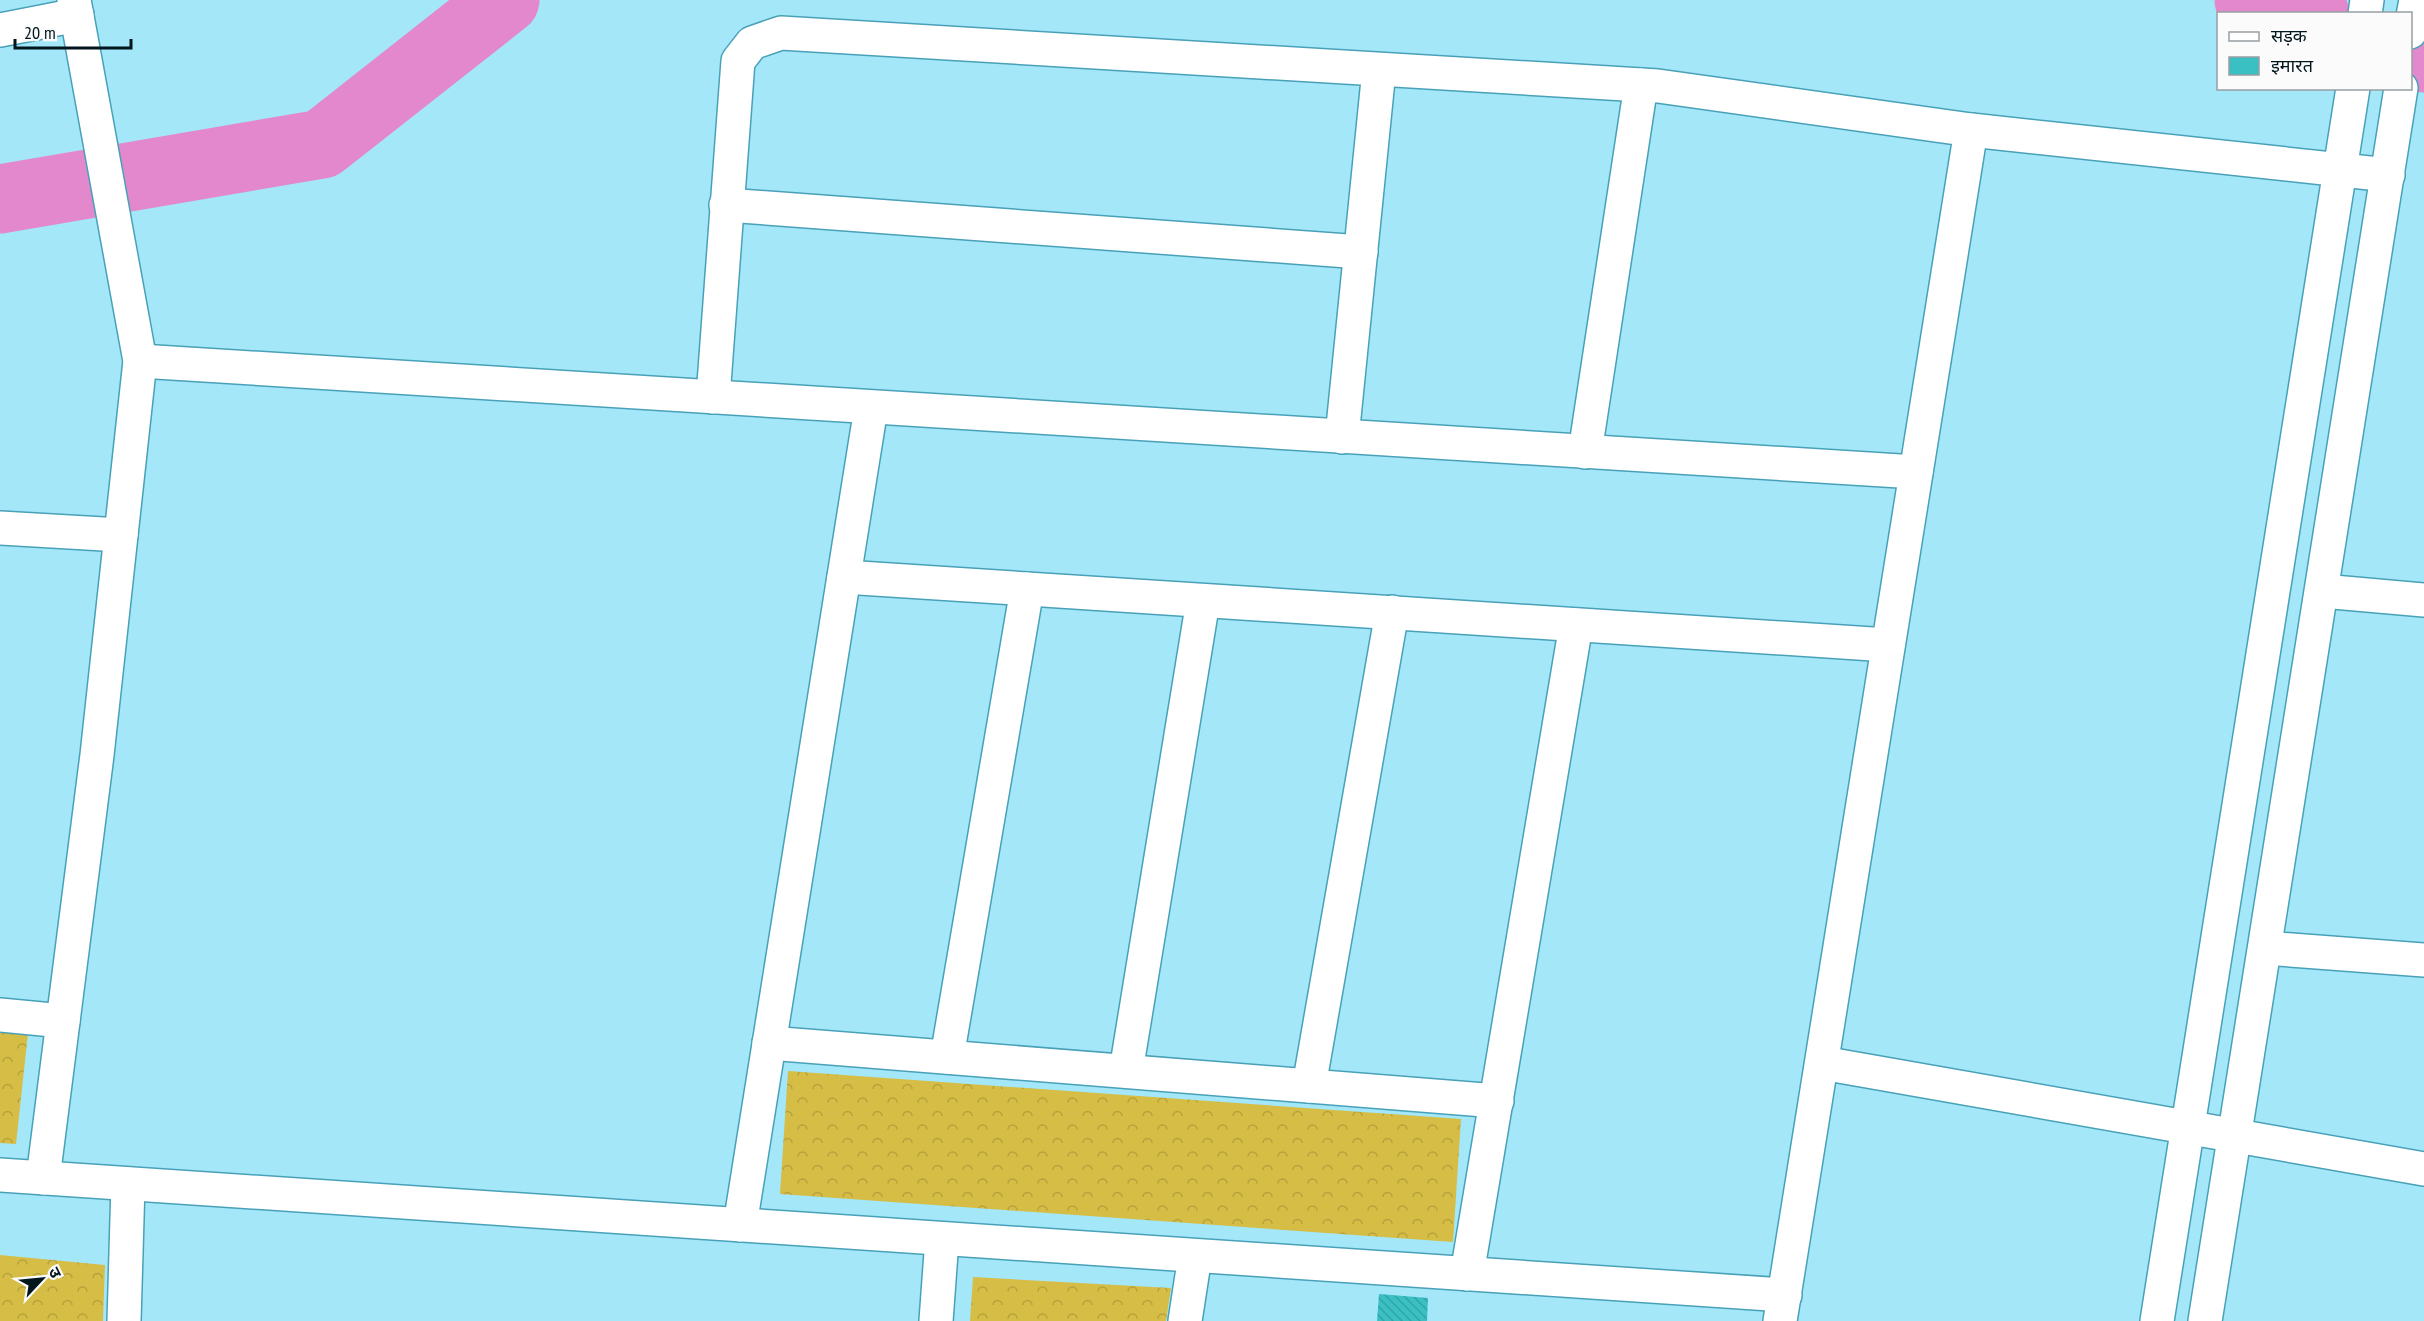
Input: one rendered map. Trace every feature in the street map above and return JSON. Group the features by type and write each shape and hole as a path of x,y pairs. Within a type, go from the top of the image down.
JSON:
{"street":[{"path":"2412,21 2416,0"},
{"path":"0,30 75,7 138,347 98,756 43,1178"},
{"path":"712,397 738,62 752,43 781,33 1641,85 1971,130 2342,157 2390,164"},
{"path":"1342,437 1379,69"},
{"path":"1585,452 1641,85"},
{"path":"2157,1321 2353,90"},
{"path":"2205,1321 2402,90"},
{"path":"0,1176 1467,1274 1783,1308 1971,130"},
{"path":"726,205 1360,252"},
{"path":"138,347 712,397 1916,472"},
{"path":"740,1225 871,408"},
{"path":"0,528 121,535"},
{"path":"844,577 1888,645"},
{"path":"947,1057 1027,589"},
{"path":"2322,591 2424,600"},
{"path":"1126,1071 1203,600"},
{"path":"1309,1086 1392,612"},
{"path":"1467,1274 1576,625"},
{"path":"2265,948 2424,960"},
{"path":"0,1015 63,1021"},
{"path":"769,1043 1497,1101"},
{"path":"1822,1063 2424,1168"},
{"path":"124,1321 128,1184"},
{"path":"936,1321 942,1239"},
{"path":"1185,1321 1195,1256"}],"green space":[{"path":"0,1031 28,1033 16,1144 0,1143"},
{"path":"788,1071 1461,1119 1453,1242 780,1194"},
{"path":"0,1255 105,1265 103,1321 0,1321"},
{"path":"973,1277 1171,1288 1166,1321 970,1321"}],"building":[{"path":"1379,1294 1428,1298 1427,1321 1377,1321"}],"waterway":[{"path":"0,199 322,144 505,0"},
{"path":"2249,0 2301,8 2310,12"},
{"path":"2412,53 2424,58"}]}
